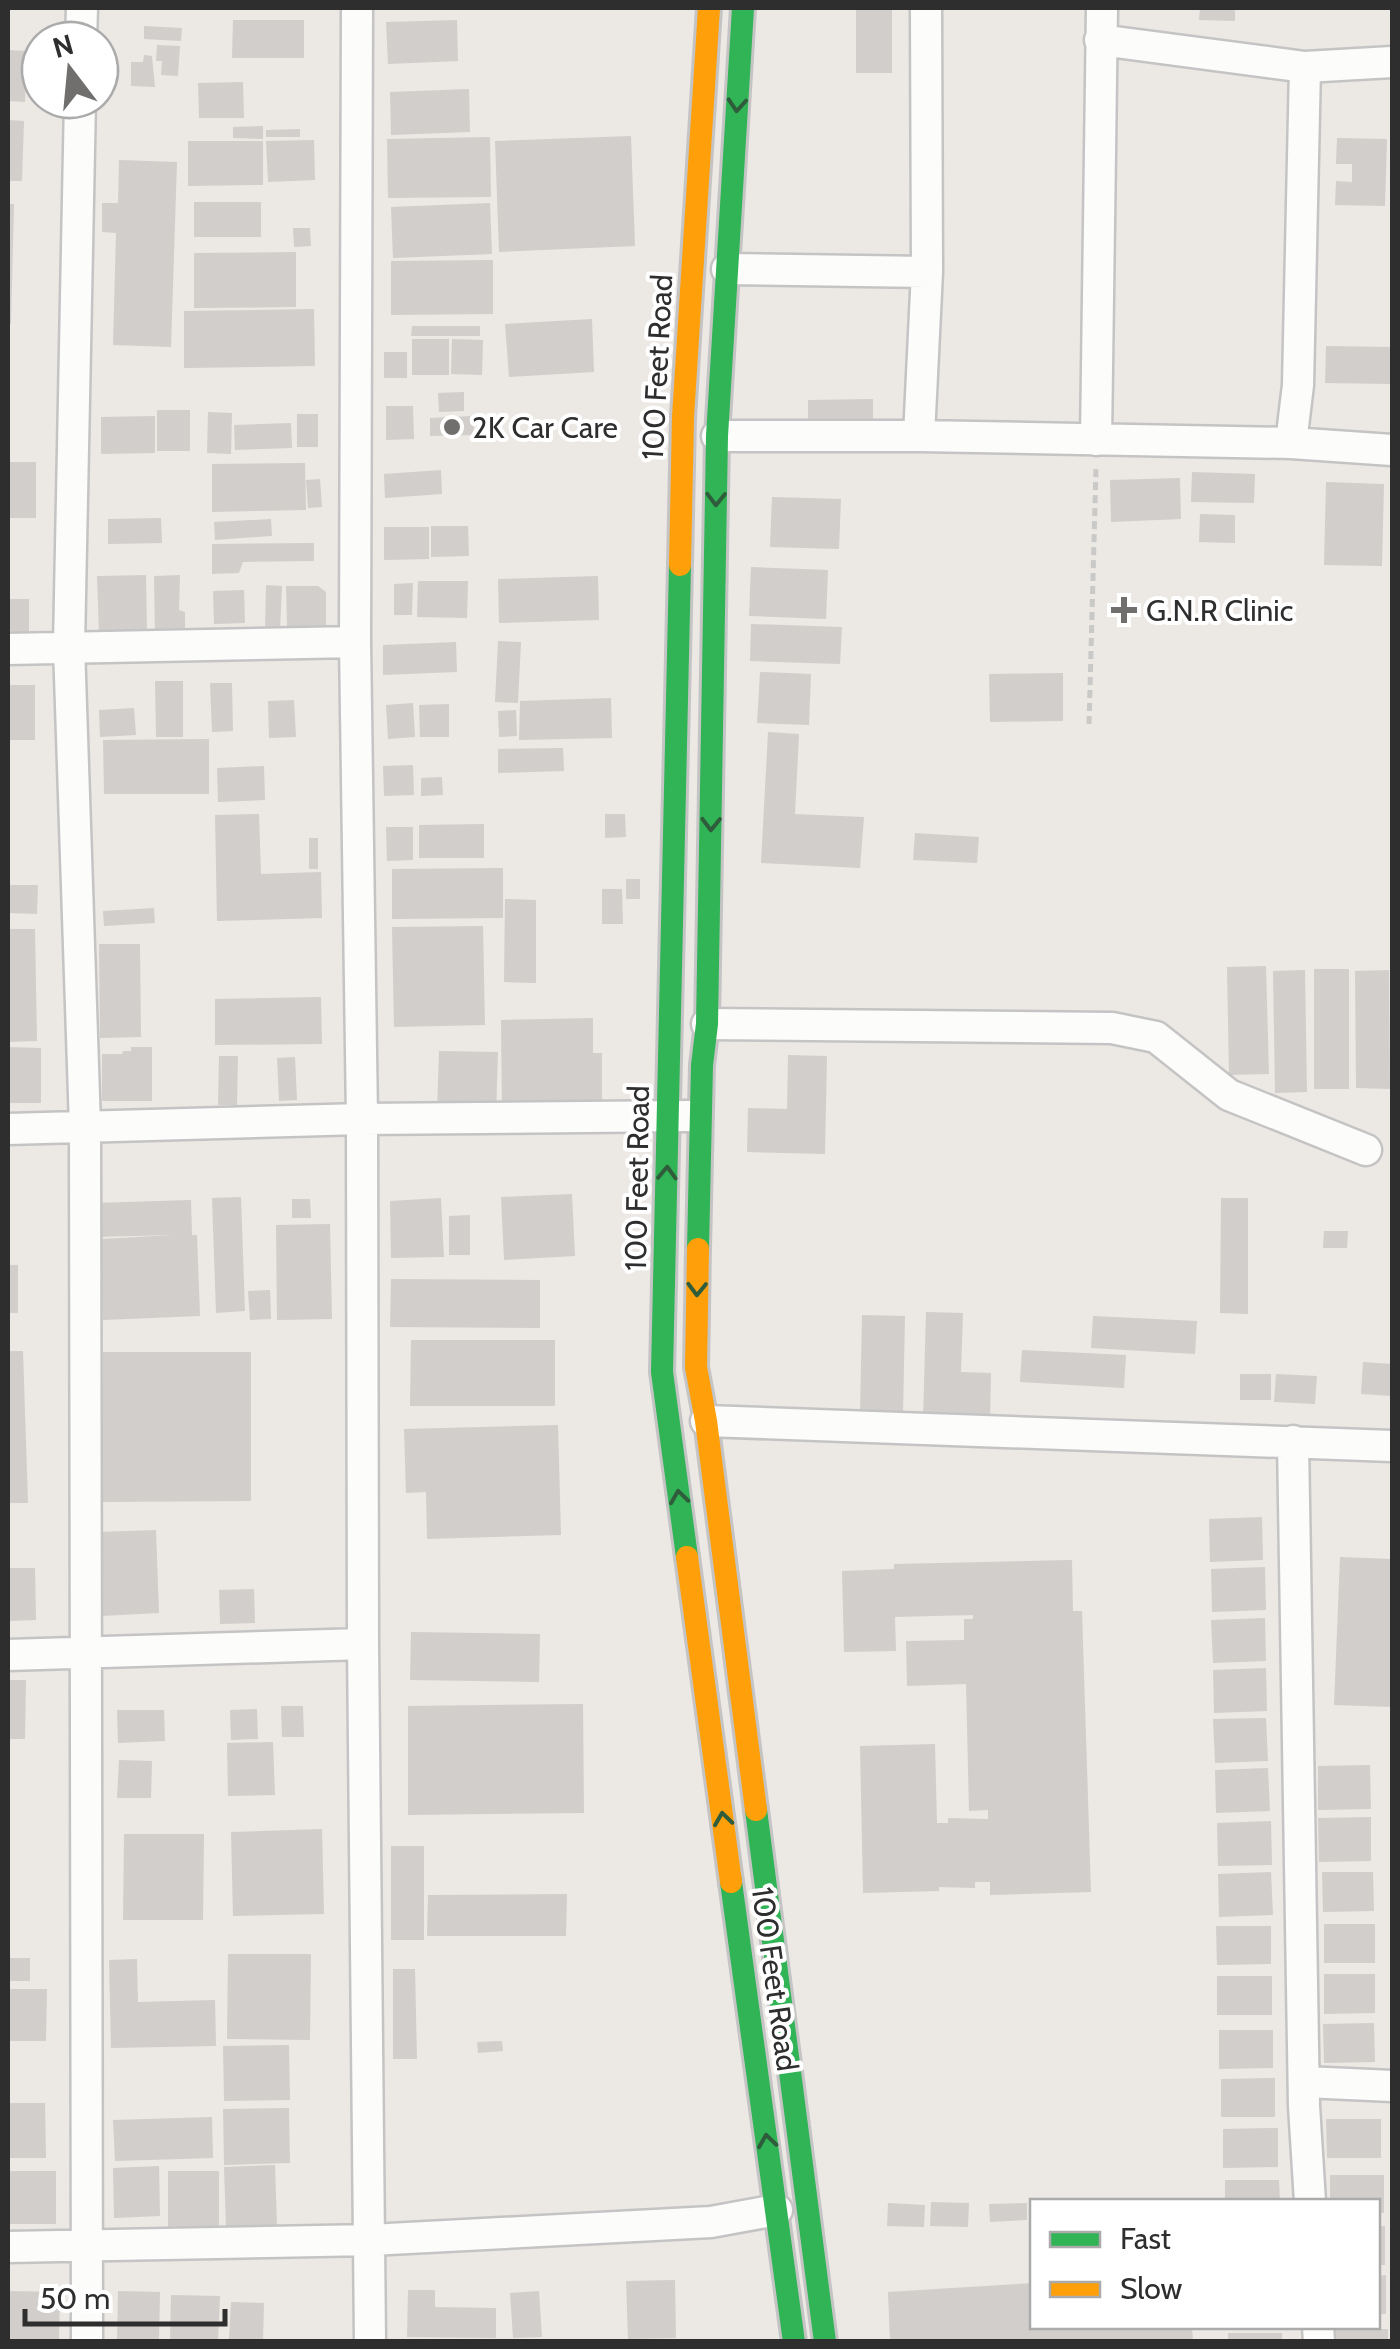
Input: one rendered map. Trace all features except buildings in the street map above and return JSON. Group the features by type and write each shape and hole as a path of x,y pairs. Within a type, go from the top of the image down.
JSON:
{"street":[{"path":"357,8 354,642 362,1119 370,2342"},
{"name":"100 Feet Road","path":"709,8 683,416 662,1372 794,2342"},
{"name":"100 Feet Road","path":"744,8 717,436 707,1024 701,1117 696,1367 825,2342"},
{"path":"918,436 927,272 926,8"},
{"path":"1096,440 1102,8"},
{"path":"1100,40 1305,67 1392,62"},
{"path":"1292,443 1298,384 1305,67"},
{"path":"80,120 69,646 85,1126 88,2342"},
{"path":"727,270 927,272"},
{"path":"717,436 1292,443 1392,450"},
{"path":"8,649 354,642"},
{"path":"707,1024 1112,1028 1156,1037 1229,1096 1366,1150"},
{"path":"8,1129 362,1119 701,1117"},
{"path":"706,1421 1392,1446"},
{"path":"1293,1441 1304,2082 1310,2199"},
{"path":"8,1655 363,1644"},
{"path":"1304,2082 1392,2086"},
{"path":"8,2247 370,2240 712,2222 777,2210"}],"path":[{"path":"1088,724 1096,440"}],"traffic: fast":[{"path":"698,1249 702,1065 707,1024 717,436 743,8"},
{"path":"680,565 662,1372 687,1557"},
{"path":"756,1810 825,2342"},
{"path":"731,1882 794,2342"}],"traffic: slow":[{"path":"680,565 683,417 709,8"},
{"path":"698,1249 696,1367 756,1810"},
{"path":"687,1557 731,1882"}],"place":[{"name":"2K Car Care","path":"452,427"},
{"name":"G.N.R Clinic","path":"1124,610"}]}
